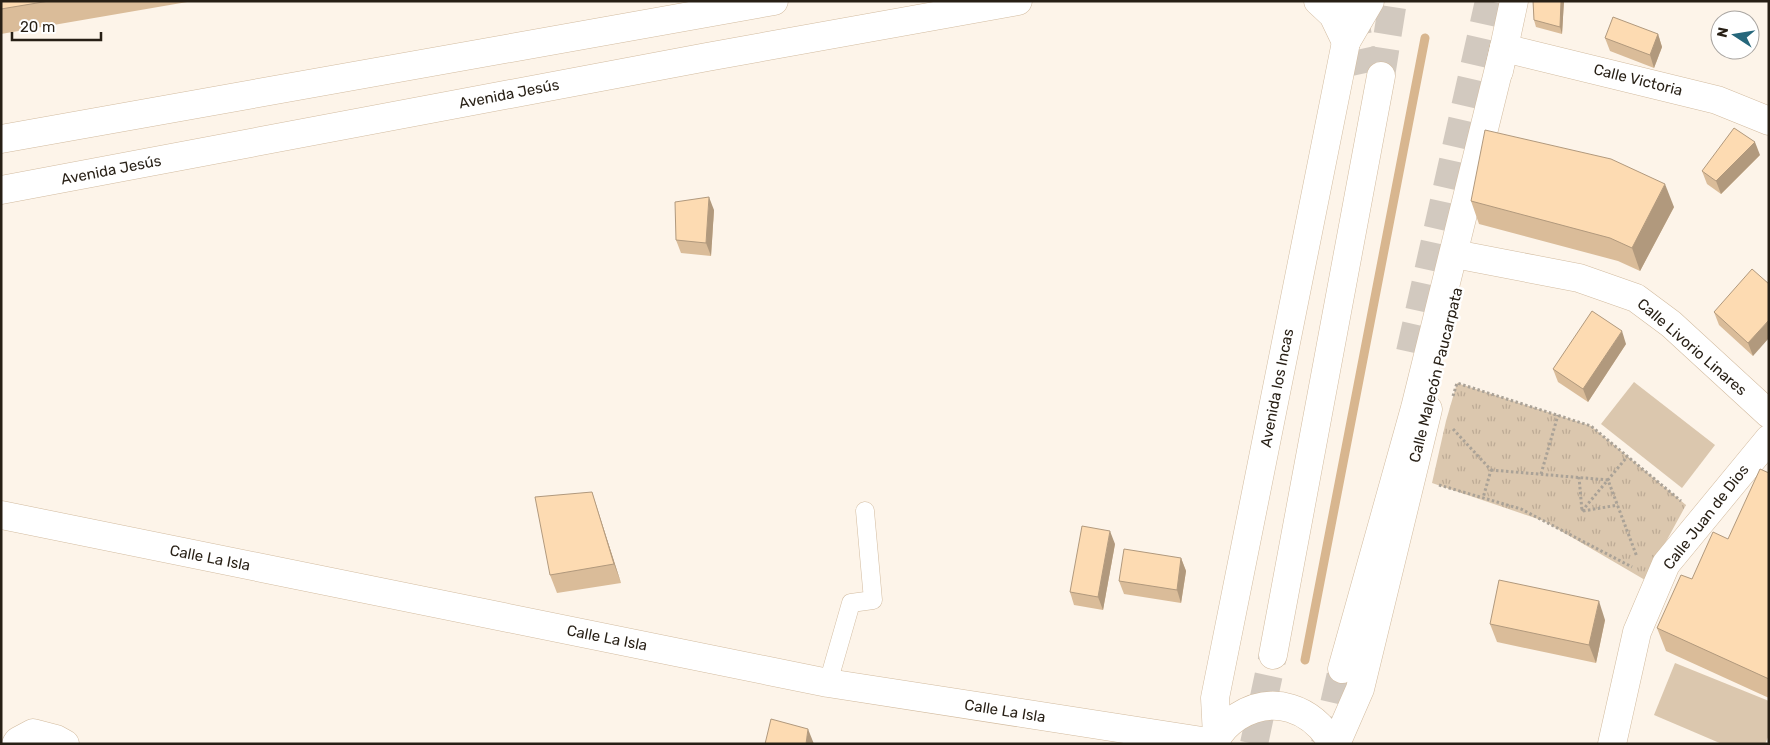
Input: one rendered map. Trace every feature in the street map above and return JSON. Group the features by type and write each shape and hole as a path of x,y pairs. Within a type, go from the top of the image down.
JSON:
{"street":[{"path":"1,139 774,1"},
{"name":"Avenida Jesús","path":"1,190 707,57 1018,1"},
{"path":"1318,1 1332,15 1346,42"},
{"name":"Avenida los Incas","path":"1216,741 1215,698 1346,42 1341,1"},
{"name":"Avenida los Incas","path":"1346,42 1370,1"},
{"name":"Calle Malecón Paucarpata","path":"1335,744 1360,689 1464,256 1504,48 1509,6"},
{"path":"704,13 707,57"},
{"path":"1410,352 1342,669 1415,408 1504,48"},
{"name":"Calle Victoria","path":"1504,48 1717,100 1769,121"},
{"path":"1273,655 1368,146 1373,75"},
{"name":"Calle Livorio Linares","path":"1464,256 1579,278 1636,298 1670,324 1769,414"},
{"name":"Calle Juan de Dios","path":"1612,744 1637,632 1666,564 1769,439"},
{"name":"Calle La Isla","path":"1,515 828,683 1216,741"},
{"path":"1216,741 1229,722 1244,712 1261,706 1280,706 1298,710 1313,719 1335,744"},
{"path":"16,744 33,733 56,739 65,744"}],"lane":[{"path":"828,683 851,603 873,600 865,511"}],"path":[{"path":"1451,402 1457,383 1591,426 1686,504"},
{"path":"1541,474 1558,416"},
{"path":"1452,428 1491,470 1608,480"},
{"path":"1582,511 1627,456"},
{"path":"1483,498 1491,470"},
{"path":"1578,477 1582,511"},
{"path":"1608,480 1641,565"},
{"path":"1432,483 1521,510 1636,569"},
{"path":"1582,511 1618,505"}],"green space":[{"path":"1634,382 1715,445 1682,488 1601,424"},
{"path":"1457,383 1591,426 1686,505 1645,580 1544,521 1432,483"},
{"path":"1675,663 1769,701 1769,735 1765,744 1722,744 1654,715"}],"building":[{"path":"1,1 49,1 1,9"},
{"path":"1533,1 1561,1 1560,27 1534,20"},
{"path":"1613,17 1658,34 1650,55 1605,38"},
{"path":"1734,128 1755,142 1716,181 1702,171"},
{"path":"1485,130 1611,159 1665,184 1632,248 1610,238 1471,201"},
{"path":"709,197 706,243 676,240 675,202"},
{"path":"1752,269 1769,284 1769,320 1748,343 1714,312"},
{"path":"1592,311 1622,331 1583,389 1553,369"},
{"path":"1760,469 1769,473 1769,679 1657,628 1681,575 1692,579 1713,532 1728,539"},
{"path":"592,492 614,564 550,575 535,497"},
{"path":"1082,526 1110,531 1098,597 1070,592"},
{"path":"1124,549 1181,558 1177,590 1119,581"},
{"path":"1499,580 1599,601 1589,645 1490,624"},
{"path":"771,719 808,729 806,744 765,744"}],"waterway":[{"path":"1305,660 1425,38"}],"tunnel":[{"path":"1381,76 1393,1"},
{"path":"1410,352 1489,1"},
{"path":"1352,8 1366,73"},
{"path":"1254,744 1273,655"},
{"path":"1325,744 1342,669"}]}
